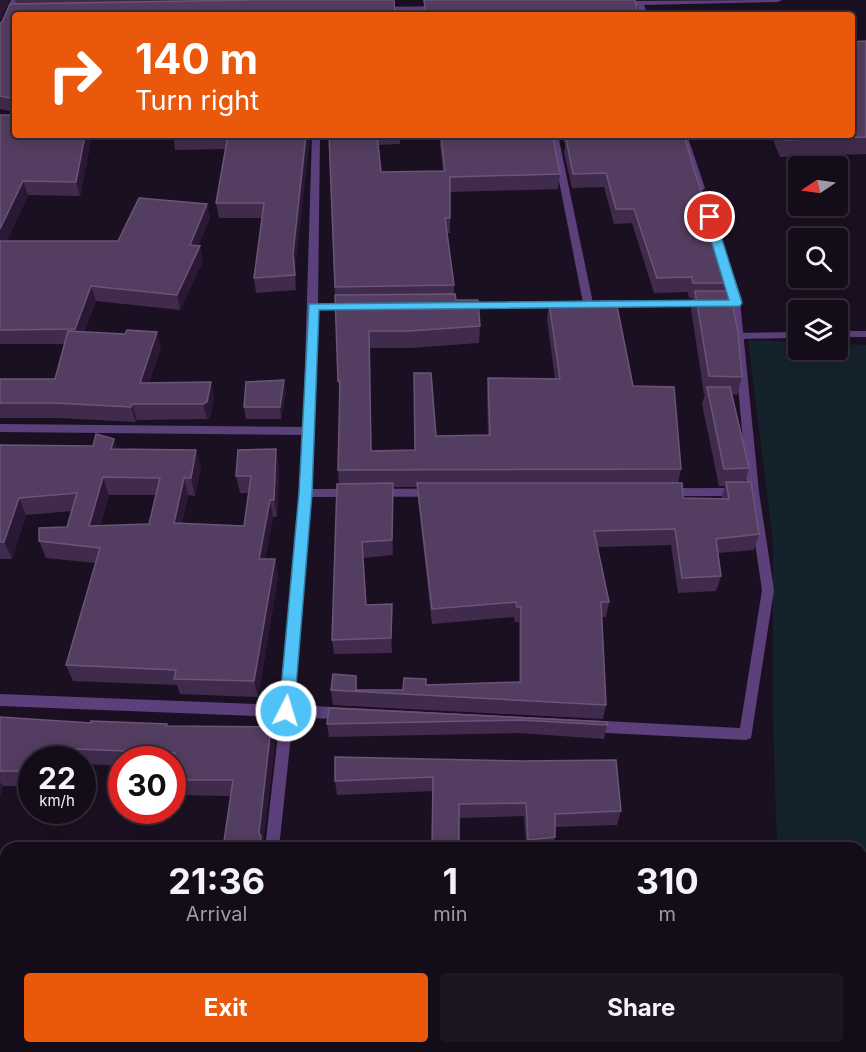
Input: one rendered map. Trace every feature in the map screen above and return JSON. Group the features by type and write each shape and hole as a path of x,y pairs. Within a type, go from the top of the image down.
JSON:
{"street":[{"path":"0,35 15,0"},
{"path":"616,3 778,0"},
{"path":"639,3 643,12"},
{"path":"366,9 449,7"},
{"path":"273,842 306,493 316,138"},
{"path":"555,138 588,303"},
{"path":"684,138 704,201"},
{"path":"0,699 746,734 768,590 753,492 736,301 708,212"},
{"path":"459,306 736,301"},
{"path":"313,307 367,306"},
{"path":"848,334 866,334"},
{"path":"739,336 788,335"},
{"path":"0,429 308,431"},
{"path":"306,493 753,492"}],"shaded area":[{"path":"748,340 788,342 788,360 848,360 848,344 866,345 866,842 777,842 773,714 773,542"}],"building":[{"path":"394,0 395,12 12,12 12,98 0,96 0,23 10,4"},
{"path":"424,0 635,0 637,12 426,12"},
{"path":"866,41 866,137 855,137 855,42"},
{"path":"0,115 12,115 12,138 84,138 76,182 23,181 0,229"},
{"path":"227,138 306,138 293,254 295,275 254,278 264,203 216,203"},
{"path":"329,138 377,138 381,172 445,171 441,138 553,138 560,174 450,177 450,218 445,218 454,285 335,287"},
{"path":"685,138 717,235 711,235 727,283 693,283 692,277 657,278 634,209 616,209 606,173 573,174 566,139"},
{"path":"784,138 839,138 785,140"},
{"path":"139,198 207,204 190,245 200,246 177,295 91,286 75,329 0,330 0,241 118,241"},
{"path":"695,291 730,291 738,333 742,377 709,376"},
{"path":"455,294 456,300 478,300 480,326 369,331 371,451 415,450 414,373 431,373 436,436 490,435 488,378 560,379 549,302 616,301 633,386 674,387 681,469 338,470 340,381 338,381 335,295"},
{"path":"127,330 157,332 140,383 211,382 207,402 203,404 132,404 131,407 0,403 0,379 55,379 68,331 125,334"},
{"path":"284,380 280,407 244,407 246,382"},
{"path":"707,387 730,387 749,468 724,469"},
{"path":"96,434 114,439 111,449 196,450 191,478 184,478 174,523 244,526 251,476 236,476 238,450 276,449 274,500 270,500 259,559 275,559 254,681 174,679 176,670 66,665 100,548 39,541 39,528 67,527 77,493 19,498 4,542 0,542 0,445 93,446","holes":["103,477 160,478 149,524 89,526"]},
{"path":"726,482 751,482 759,534 716,539 721,576 682,578 675,529 594,531 609,602 601,602 606,705 331,690 333,674 356,676 356,690 403,690 404,678 426,679 426,685 521,682 521,607 517,607 516,602 432,609 417,483 682,483 683,498 729,499"},
{"path":"393,483 392,540 362,542 366,605 392,604 391,638 332,640 337,484"},
{"path":"329,708 607,722 607,725 521,720 327,724"},
{"path":"0,717 91,723 91,721 167,724 166,726 271,727 259,833 260,842 224,842 233,780 186,780 186,746 108,746 108,750 96,750 96,746 18,746 18,771 0,771"},
{"path":"335,757 524,761 616,760 621,811 555,814 555,837 528,840 526,803 459,804 459,842 432,842 433,777 335,781"}],"route":[{"path":"286,711 306,493 313,307 736,303 737,299 710,217"}]}
